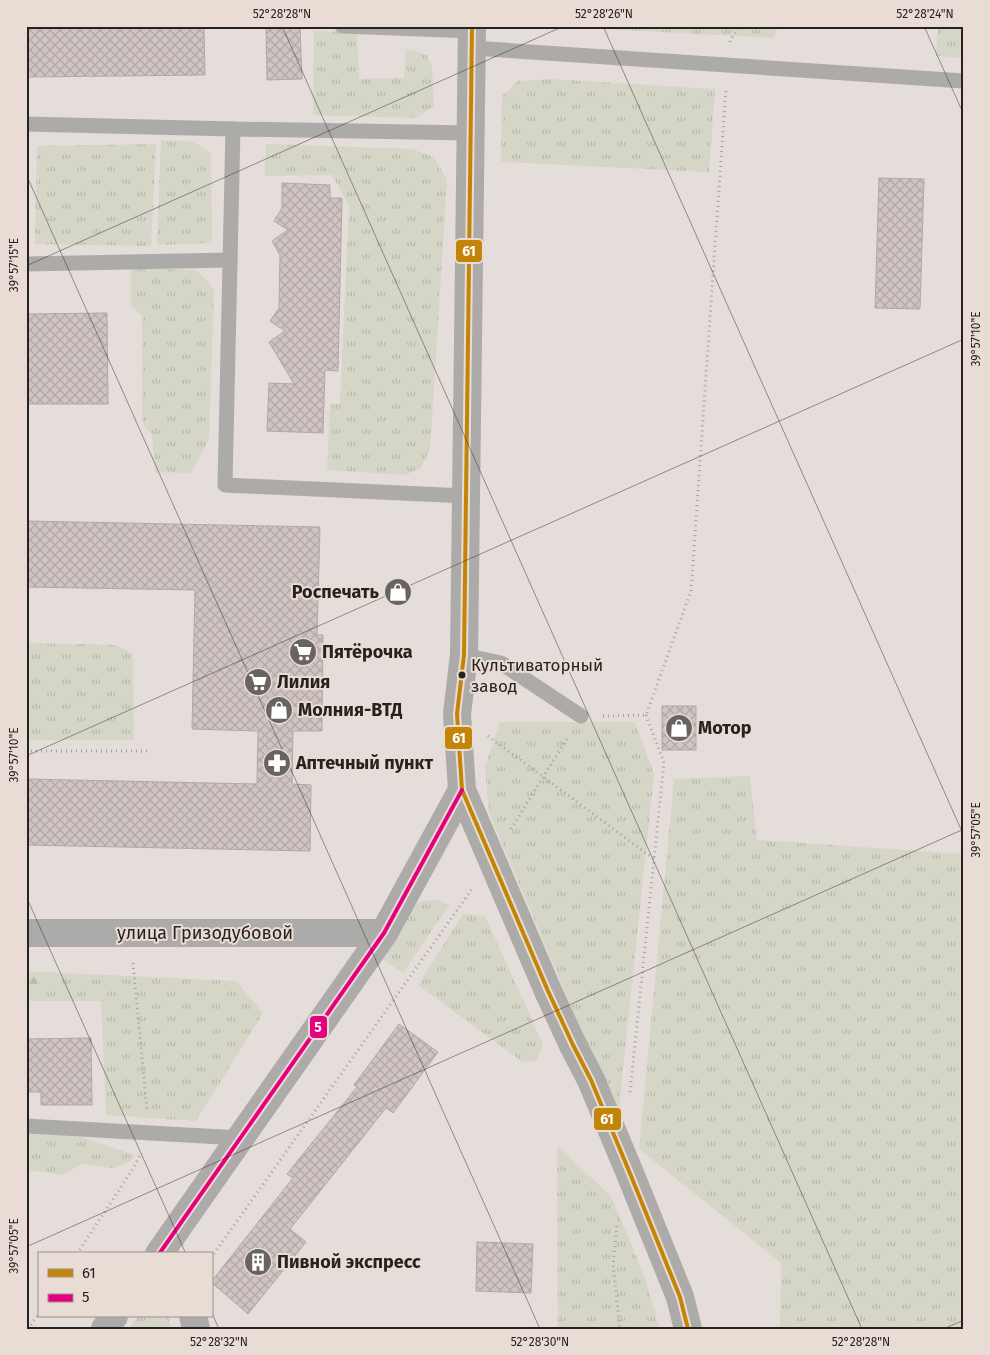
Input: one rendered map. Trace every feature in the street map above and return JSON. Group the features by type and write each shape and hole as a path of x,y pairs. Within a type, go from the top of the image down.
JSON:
{"street":[{"path":"472,35 464,655 457,714 462,790 548,991 591,1080 680,1297 688,1329"},
{"path":"160,1252 384,933 462,790"},
{"name":"улица Гризодубовой","path":"26,933 384,933"},
{"path":"179,1226 182,1252"},
{"path":"105,1329 113,1318"}],"lane":[{"path":"342,26 472,35 728,64 964,81"},
{"path":"26,124 471,133"},
{"path":"232,129 225,485 466,496"},
{"path":"26,264 230,260"},
{"path":"464,655 501,663 581,716"},
{"path":"26,1126 240,1138"}],"path":[{"path":"630,1101 664,763 646,715 691,591 728,64 731,39 740,26"},
{"path":"457,714 544,776 654,859"},
{"path":"212,1257 358,1053 492,860 581,716 646,715"},
{"path":"26,751 148,751"},
{"path":"79,1252 134,1167 150,1133 130,933"},
{"path":"618,1216 613,1264 620,1329"},
{"path":"28,1329 38,1314"}],"green space":[{"path":"547,26 778,26 774,38"},
{"path":"938,26 964,26 964,58 936,56"},
{"path":"314,31 357,32 359,79 404,78 406,49 427,55 432,67 434,106 416,118 313,115"},
{"path":"551,79 715,89 709,172 501,162 502,96 518,81"},
{"path":"161,140 191,141 211,153 212,243 157,245"},
{"path":"156,144 151,246 35,244 37,146"},
{"path":"266,144 412,149 434,157 447,180 430,450 421,468 405,475 327,470 330,404 340,404 349,206 332,175 265,176"},
{"path":"131,268 197,270 214,289 209,439 191,473 155,472 152,435 142,422 142,315 131,306"},
{"path":"26,643 116,645 133,654 134,740 26,740"},
{"path":"500,722 635,722 654,774 618,1117 489,813 485,767"},
{"path":"750,776 757,840 964,854 964,1329 780,1329 781,1263 639,1149 674,779"},
{"path":"438,900 449,905 403,973 378,956 404,912 421,901"},
{"path":"463,914 485,916 543,1044 537,1060 524,1063 418,985"},
{"path":"26,972 43,972 41,1001 26,1001"},
{"path":"43,972 236,981 263,1013 196,1121 106,1115 101,1001 41,1001"},
{"path":"26,1134 81,1137 135,1155 131,1161 113,1168 82,1164 63,1175 26,1170"},
{"path":"557,1146 611,1196 644,1275 660,1329 558,1329"},
{"path":"136,1318 168,1318 171,1329 129,1329"}],"building":[{"path":"26,26 204,26 205,75 26,77"},
{"path":"266,26 300,26 302,79 267,80"},
{"path":"879,178 924,179 920,309 875,308"},
{"path":"282,183 330,185 330,198 342,198 338,371 325,370 323,433 267,431 269,383 294,384 269,342 285,331 270,321 279,308 280,255 272,241 288,230 274,221 282,208"},
{"path":"107,313 108,404 26,404 26,314"},
{"path":"26,521 320,527 317,635 323,635 322,731 293,731 292,784 311,785 310,851 26,845 26,779 257,784 258,731 192,729 195,590 26,587"},
{"name":"Мотор","path":"662,706 696,706 696,750 662,750"},
{"path":"399,1024 438,1052 393,1113 386,1108 290,1229 306,1242 248,1314 212,1283 212,1281 293,1178 287,1174 357,1087 354,1085"},
{"path":"91,1038 92,1105 41,1105 41,1092 28,1092 28,1082 26,1082 26,1039"},
{"path":"477,1242 533,1244 531,1293 476,1291"}],"transit line":[{"name":"61","path":"472,26 464,655 457,714 462,790 548,991 591,1080 680,1297 688,1329"},
{"name":"5","path":"160,1252 384,933 462,790"}],"place":[{"name":"Роспечать","path":"398,592"},
{"name":"Пятёрочка","path":"303,652"},
{"name":"Культиваторный завод","path":"462,675"},
{"name":"Лилия","path":"258,682"},
{"name":"Молния-ВТД","path":"279,710"},
{"name":"Мотор","path":"679,728"},
{"name":"Аптечный пункт","path":"277,763"},
{"name":"Пивной экспресс","path":"258,1262"}]}
